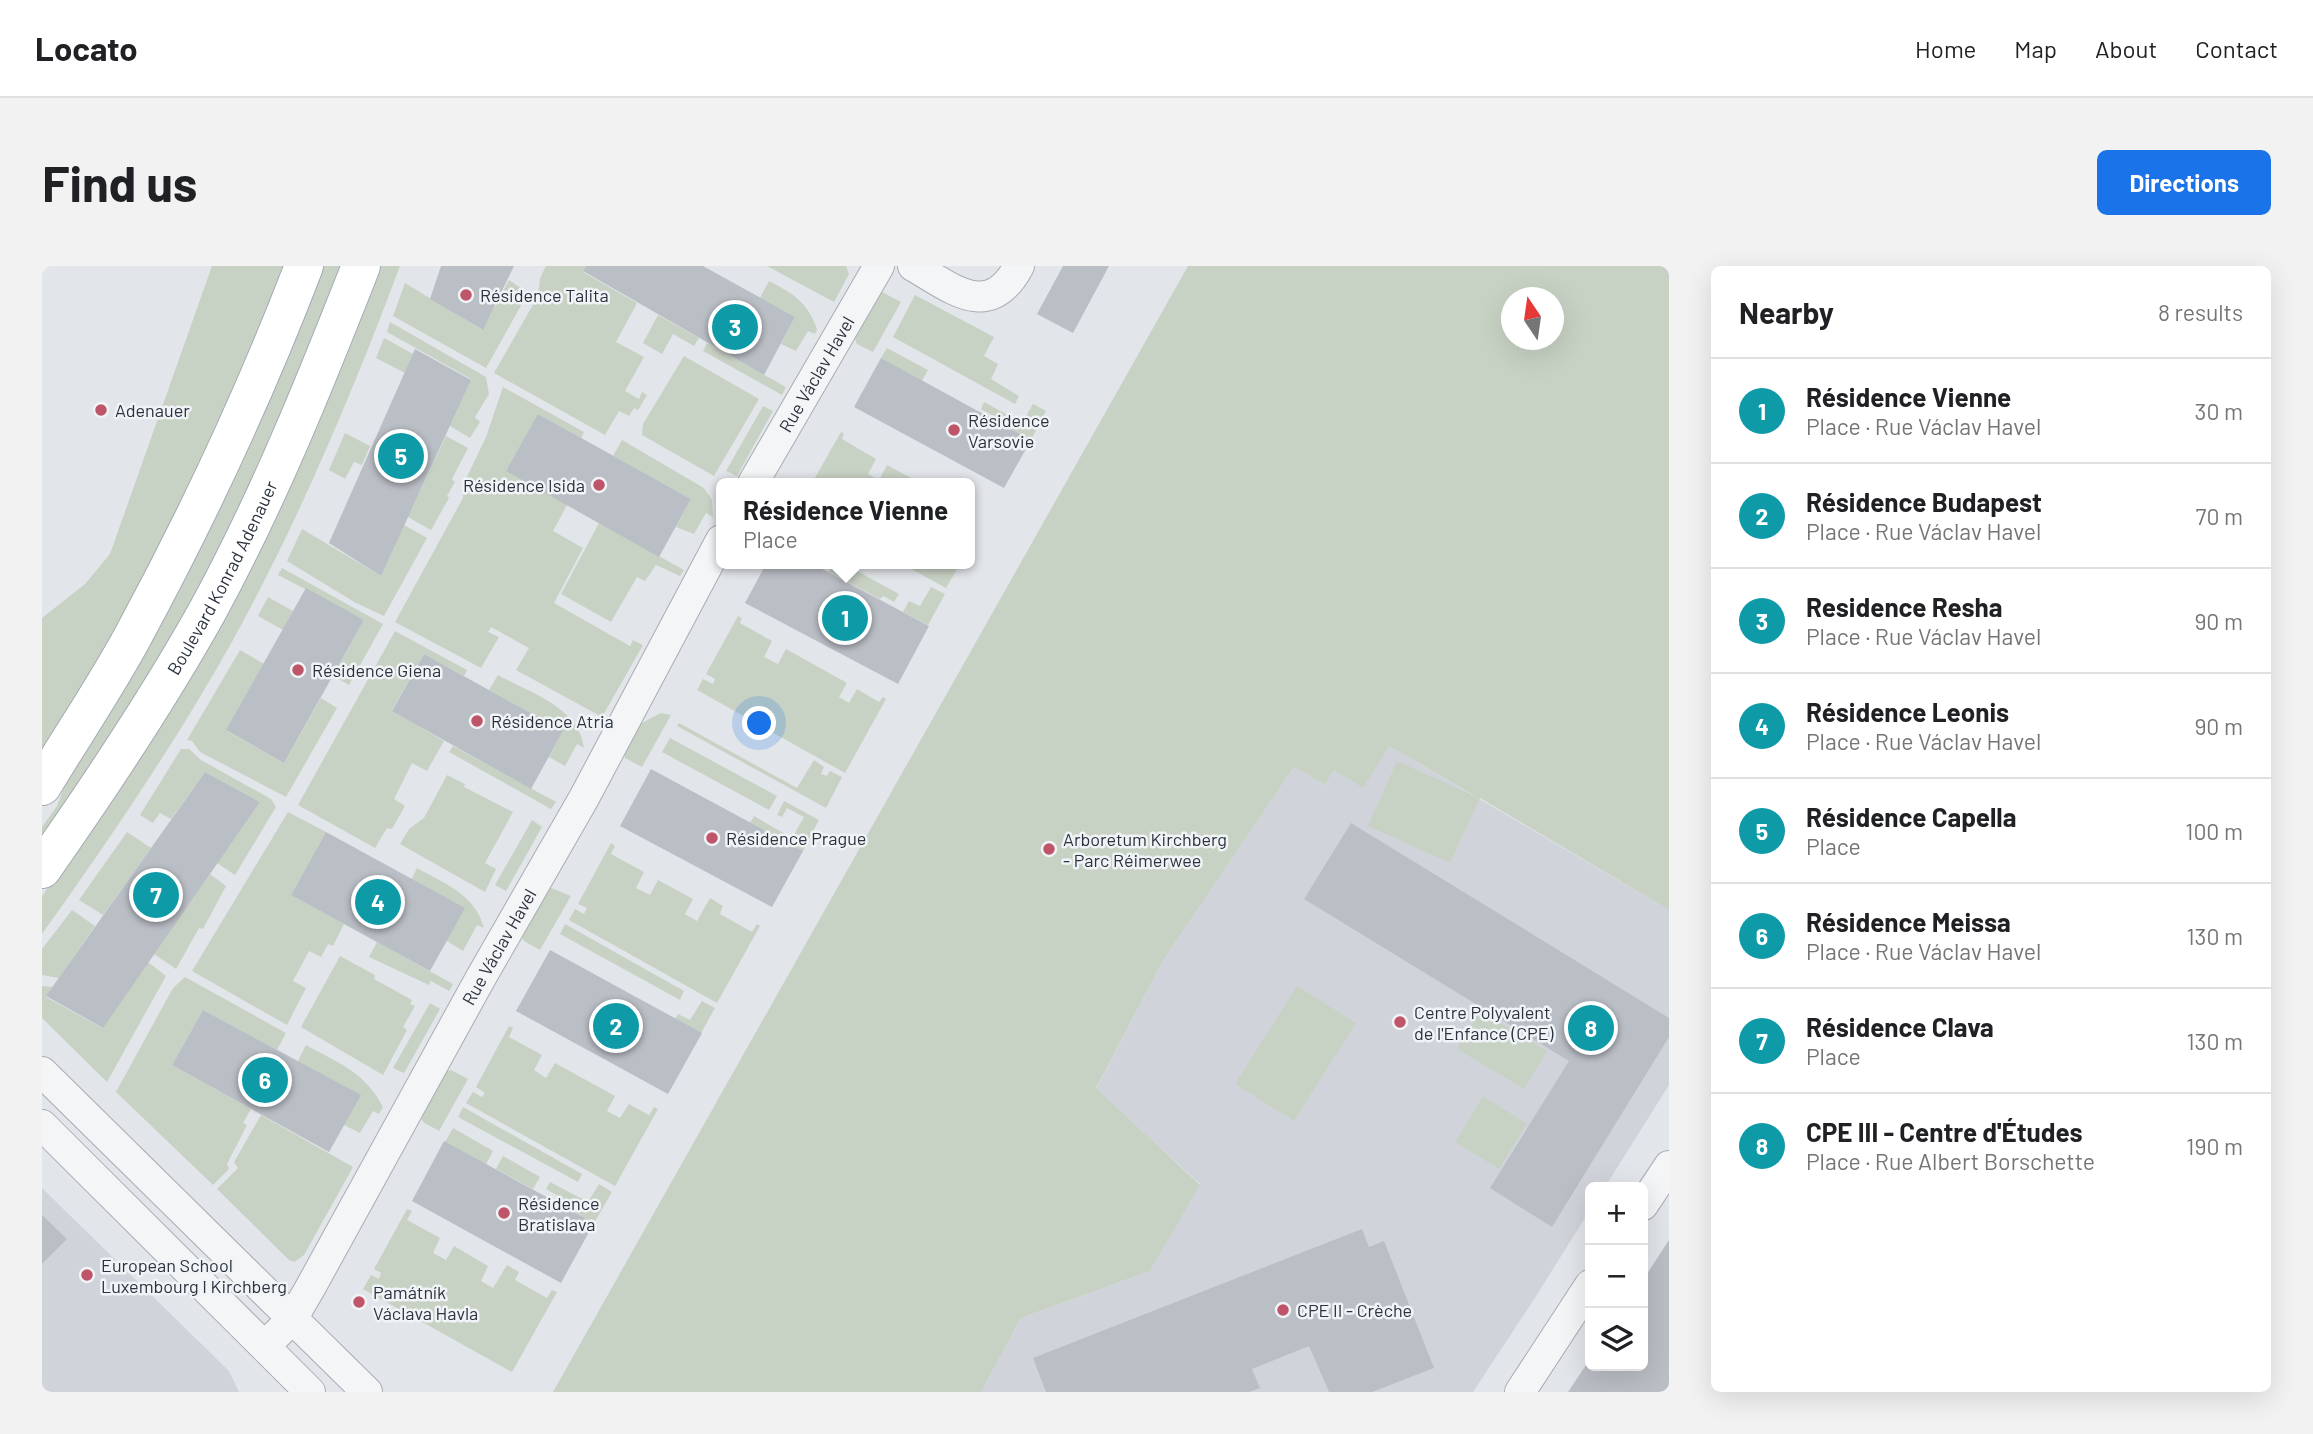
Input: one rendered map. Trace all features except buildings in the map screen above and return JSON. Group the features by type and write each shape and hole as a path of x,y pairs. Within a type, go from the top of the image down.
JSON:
{"main road":[{"path":"42,786 131,639 210,489 271,354 304,266"},
{"name":"Boulevard Konrad Adenauer","path":"42,869 116,764 208,610 273,478 316,382 360,266"}],"street":[{"name":"Rue Václav Havel","path":"756,478 879,266"},
{"path":"913,266 965,296 991,295 1011,281 1019,266"},
{"name":"Rue Václav Havel","path":"265,1346 292,1319 479,981 584,798 716,549"},
{"path":"42,1072 367,1392"},
{"path":"42,1125 310,1392"},
{"path":"1648,1198 1669,1166"},
{"path":"1520,1392 1585,1293"}],"shaded area":[{"name":"Centre Polyvalent de l'Enfance (CPE)","path":"1389,746 1669,910 1669,1085 1608,1182 1585,1182 1585,1218 1473,1392 981,1392 1021,1318 1150,1271 1200,1184 1096,1089 1164,959 1294,767 1325,785 1334,770"},
{"name":"European School Luxembourg I Kirchberg","path":"42,1188 229,1371 239,1392 42,1392"}],"green space":[{"path":"212,266 285,266 204,472 117,634 42,753 42,618 85,584 110,554"},
{"path":"320,266 345,266 289,407 186,617 42,844 42,827 57,806 69,774"},
{"path":"377,266 400,266 343,409 302,503 257,595 189,716 42,934 42,896 93,824"},
{"path":"546,266 586,266 583,272 637,303 616,342 644,357 625,391 639,399 642,392 647,395 638,410 634,408 629,416 619,411 605,435 494,373 538,296 540,278"},
{"path":"767,266 846,266 849,274 834,302"},
{"name":"Arboretum Kirchberg - Parc Réimerwee","path":"1188,266 1669,266 1669,910 1480,798 1450,863 1368,826 1397,761 1477,797 1389,746 1363,788 1334,770 1325,785 1294,767 1164,959 1096,1088 1200,1185 1150,1271 1021,1318 981,1392 553,1392"},
{"path":"509,280 528,293 486,368 393,316 405,283 482,330"},
{"path":"769,281 799,300 809,312 817,329 815,334 808,331 796,351 781,344 795,317 760,298"},
{"path":"882,292 901,302 873,352 857,344 855,339"},
{"path":"915,295 994,337 984,356 998,364 991,379 1019,396 1015,404 893,337"},
{"path":"658,315 699,338 694,346 673,334 662,354 643,343"},
{"path":"390,322 486,377 489,394 475,417 480,422 470,438 450,426 471,379 387,332"},
{"path":"384,338 413,354 405,373 376,358"},
{"path":"707,343 786,387 782,395 703,351"},
{"path":"887,348 928,370 922,381 881,358"},
{"path":"684,356 759,399 714,476 642,435 643,424"},
{"path":"503,387 584,432 581,438 538,414 567,505 553,531 583,548 554,603 630,646 633,640 643,645 602,717 516,670 529,648 491,627 488,632 499,637 481,668 395,622 463,498 464,483 486,437"},
{"path":"984,402 1022,423 1033,404 1046,411 1031,440 994,420 995,417 981,409"},
{"path":"763,406 773,411 737,476 726,471"},
{"path":"841,432 844,434 842,439 876,459 868,474 875,478 815,478"},
{"path":"345,433 370,446 362,465 354,462 345,479 329,470"},
{"path":"446,436 468,448 452,479 455,482 447,496 449,498 431,530 408,517"},
{"path":"622,440 704,488 712,500 713,517 706,513 694,534 676,527 691,499 613,456"},
{"path":"887,465 911,478 880,478"},
{"path":"599,523 684,570 680,576 656,565 645,581 637,577 611,622 561,594"},
{"path":"404,525 427,538 384,616 356,603 287,561 302,529 381,576"},
{"path":"282,568 383,624 349,685 333,676 364,620 278,575"},
{"path":"830,569 853,569 899,594 894,602 883,596 880,599 829,572"},
{"path":"911,569 957,569 946,588"},
{"path":"931,587 945,594 928,625 903,612 909,601 920,606"},
{"path":"268,597 293,611 283,630 258,616"},
{"path":"738,616 742,618 740,623 772,641 764,657 778,664 786,649 847,683 839,697 849,703 857,689 879,702 883,697 886,699 845,773 697,690 703,679 713,684 715,679 706,674"},
{"path":"395,631 467,670 464,676 424,654 392,710 444,741 427,771 412,763 394,799 405,806 392,829 387,828 375,848 298,805"},
{"path":"240,650 264,664 227,731 284,763 321,698 337,708 286,797 200,752 192,741 187,740"},
{"path":"498,675 551,703 573,722 584,748 577,744 565,766 549,757 563,731 489,690"},
{"path":"661,713 671,715 642,767 625,758 624,754 640,724"},
{"path":"679,723 797,788 814,760 824,767 821,774 827,776 830,771 842,777 826,808 677,726"},
{"path":"670,738 777,796 769,810 662,752"},
{"path":"453,746 556,802 551,809 449,752"},
{"path":"181,749 189,749 201,760 271,799 276,807 235,875 217,863 260,802 205,772 171,819 160,813 153,823 140,815"},
{"path":"447,775 465,784 464,787 513,812 485,863 496,869 485,892 400,844 409,829 424,818"},
{"path":"784,801 819,820 803,851 750,823 754,816 792,838 804,817 787,808 782,817 777,815"},
{"path":"288,812 326,832 291,895 344,924 333,946 328,944 321,957 309,951 293,981 306,988 287,1025 192,971"},
{"path":"532,820 542,827 506,891 495,885"},
{"path":"127,832 151,848 103,915 79,900"},
{"path":"611,843 615,846 611,854 644,872 636,888 650,895 658,880 693,899 685,914 697,921 710,898 723,906 720,914 752,932 757,924 760,926 717,1003 569,920 575,909 584,914 587,908 578,904"},
{"path":"417,868 458,891 480,916 484,928 477,925 463,951 447,941 411,880"},
{"path":"210,874 226,886 203,929 199,928 176,969 154,954"},
{"path":"549,887 571,896 540,950 522,937"},
{"path":"72,910 95,926 59,978 42,975 42,949"},
{"path":"565,924 684,991 680,1000 560,934"},
{"path":"377,942 453,984 449,991 431,981 429,985 369,957"},
{"path":"340,956 375,975 374,979 412,1000 410,1004 415,1006 403,1027 407,1030 383,1075 301,1027"},
{"path":"148,962 166,976 107,1082 42,1018 42,986 52,987 46,997 102,1028"},
{"path":"185,977 286,1033 277,1050 203,1010 172,1065 251,1109 243,1123 247,1125 227,1164 229,1169 213,1185 116,1092 173,988"},
{"path":"1297,986 1356,1023 1294,1121 1235,1084"},
{"path":"702,1001 715,1008 701,1033 675,1019 678,1014 690,1020"},
{"path":"430,1003 440,1009 404,1073 393,1068"},
{"path":"1480,1011 1547,1051 1524,1089 1457,1049"},
{"path":"509,1026 513,1028 509,1037 542,1055 534,1070 546,1078 555,1063 615,1096 607,1111 620,1118 629,1104 649,1115 654,1107 658,1109 615,1186 466,1103 473,1092 482,1097 485,1093 476,1087"},
{"path":"306,1045 351,1070 376,1095 383,1107 379,1114 373,1111 360,1133 344,1125 298,1061"},
{"path":"451,1070 468,1079 439,1131 423,1122 421,1117 447,1071"},
{"path":"1483,1096 1527,1124 1499,1169 1455,1142"},
{"path":"463,1107 582,1174 578,1182 458,1117"},
{"path":"261,1115 353,1167 304,1255 294,1262 217,1189 238,1168 234,1162"},
{"path":"453,1128 493,1151 486,1164 445,1142"},
{"path":"503,1156 540,1177 533,1189 496,1169"},
{"path":"550,1182 588,1202 599,1184 612,1192 594,1223 557,1202 560,1197 546,1189"},
{"path":"407,1209 412,1211 407,1220 440,1238 433,1253 446,1260 454,1246 488,1266 481,1281 493,1288 507,1265 519,1272 515,1280 547,1298 552,1290 557,1292 512,1372 363,1289 371,1275 379,1279 381,1273 374,1269"}],"place":[{"name":"Résidence Talita","path":"466,295"},
{"name":"Residence Resha","path":"735,327"},
{"name":"Adenauer","path":"101,410"},
{"name":"Résidence Varsovie","path":"954,430"},
{"name":"Résidence Capella","path":"401,456"},
{"name":"Résidence Isida","path":"599,485"},
{"name":"Résidence Vienne","path":"845,618"},
{"name":"Résidence Giena","path":"298,670"},
{"name":"Résidence Atria","path":"477,721"},
{"name":"Résidence Prague","path":"712,838"},
{"name":"Arboretum Kirchberg - Parc Réimerwee","path":"1049,849"},
{"name":"Résidence Clava","path":"156,895"},
{"name":"Résidence Leonis","path":"378,902"},
{"name":"Centre Polyvalent de l'Enfance (CPE)","path":"1400,1022"},
{"name":"Résidence Budapest","path":"616,1026"},
{"name":"CPE III - Centre d'Études","path":"1591,1028"},
{"name":"Résidence Meissa","path":"265,1080"},
{"name":"Résidence Bratislava","path":"504,1213"},
{"name":"European School Luxembourg I Kirchberg","path":"87,1275"},
{"name":"Památník Václava Havla","path":"359,1302"},
{"name":"CPE II - Crèche","path":"1283,1310"}]}
